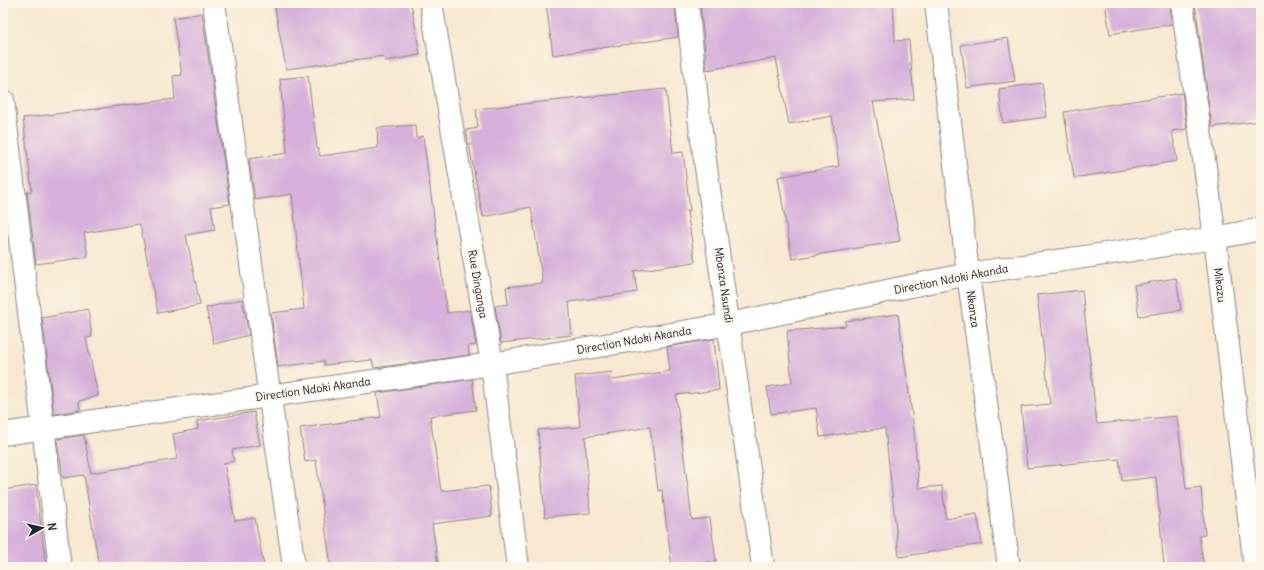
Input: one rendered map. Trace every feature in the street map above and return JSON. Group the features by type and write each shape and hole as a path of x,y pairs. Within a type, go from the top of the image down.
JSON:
{"street":[{"path":"214,3 268,395 294,567"},
{"name":"Rue Dinganga","path":"431,3 492,364 518,567"},
{"name":"Mbanza Nsundi","path":"687,3 699,118 730,324 763,567"},
{"name":"Nkanza","path":"936,3 968,274 1009,567"},
{"name":"Mikazu","path":"1182,3 1215,238 1255,567"},
{"path":"3,100 60,567"},
{"name":"Direction Ndoki Akanda","path":"3,434 492,364 730,324 968,274 1215,238 1261,229"}],"building":[{"path":"274,3 411,3 420,55 385,61 384,56 286,69"},
{"path":"546,3 675,3 678,37 553,55"},
{"path":"700,3 893,3 895,41 909,40 914,99 873,102 900,241 792,259 778,177 839,166 832,116 789,124 776,58 707,70"},
{"path":"1105,3 1170,3 1172,24 1110,34"},
{"path":"1195,3 1261,3 1261,121 1212,127"},
{"path":"202,13 230,204 211,207 215,230 186,235 200,305 158,313 140,224 84,233 88,257 36,264 27,192 32,191 23,118 175,99 173,76 182,75 173,18"},
{"path":"1008,38 1015,81 967,88 961,45"},
{"path":"308,76 317,148 320,156 378,148 377,128 415,125 416,138 423,136 447,313 470,310 476,345 468,346 469,355 374,368 372,360 324,365 324,361 278,367 271,313 304,309 292,194 255,200 249,159 287,153 280,79"},
{"path":"1042,83 1047,117 1003,123 999,89"},
{"path":"666,89 673,153 683,152 690,211 687,211 695,262 634,271 637,292 569,302 572,335 501,343 495,306 508,304 506,287 543,283 531,207 483,217 466,130 478,128 476,109"},
{"path":"1182,93 1187,129 1172,131 1177,161 1074,178 1064,112"},
{"path":"1176,278 1181,310 1139,316 1134,285"},
{"path":"1082,290 1097,424 1177,416 1186,489 1201,487 1205,535 1199,536 1204,567 1164,567 1156,477 1122,481 1119,459 1027,468 1021,407 1050,404 1037,295"},
{"path":"242,299 249,335 214,344 206,308"},
{"path":"88,309 92,337 86,338 98,396 79,401 80,410 54,414 42,318"},
{"path":"898,314 913,421 919,488 942,486 946,519 977,514 982,544 899,557 885,428 820,437 816,408 771,414 767,387 792,383 787,331 846,326 845,321"},
{"path":"714,339 719,390 676,395 692,520 710,518 716,561 672,567 662,490 658,491 650,427 585,437 590,513 545,517 538,430 580,427 575,376 612,372 613,380 670,371 667,347"},
{"path":"472,379 476,410 430,416 441,491 489,486 492,516 432,524 438,565 424,567 331,567 316,460 305,462 300,428 381,417 377,393"},
{"path":"254,412 260,445 232,450 234,461 224,463 235,521 255,518 264,567 99,567 84,475 63,478 57,439 84,435 91,473 177,459 173,434 198,429 197,421"},
{"path":"36,485 46,567 3,567 3,490"}]}
